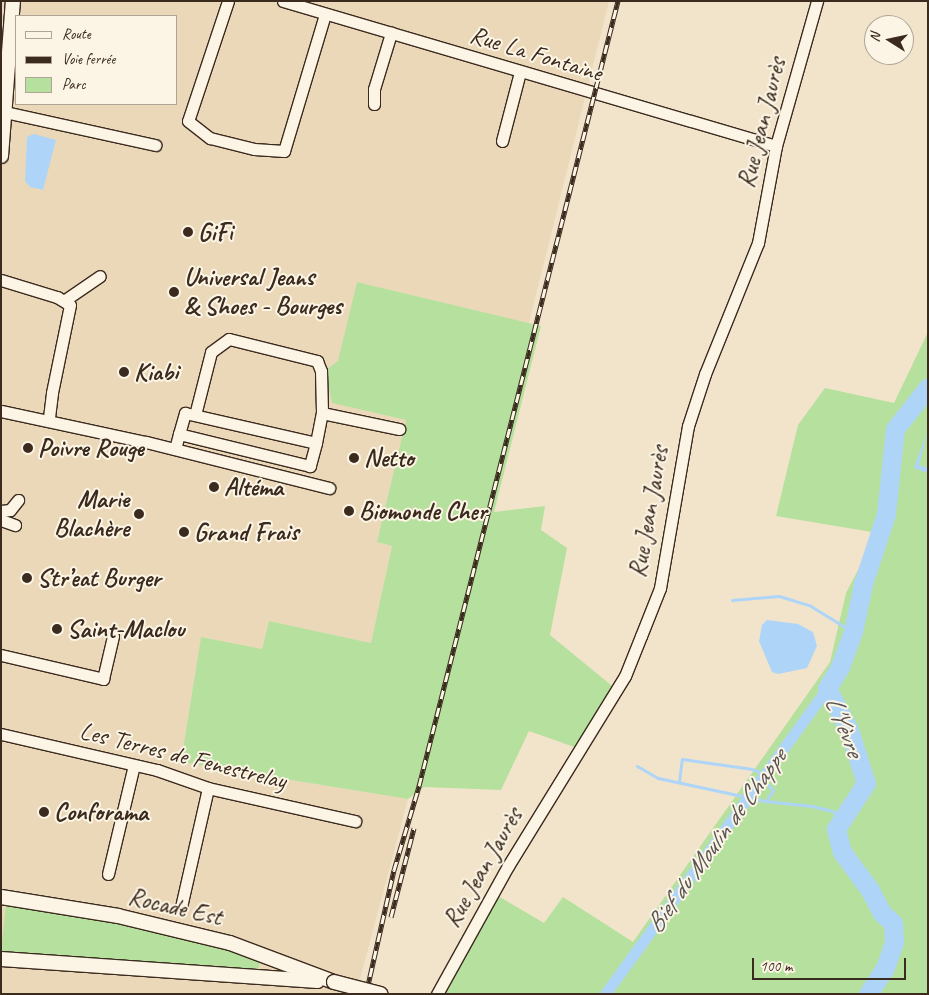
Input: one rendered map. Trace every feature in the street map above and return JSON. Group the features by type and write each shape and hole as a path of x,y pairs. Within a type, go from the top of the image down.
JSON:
{"main road":[{"path":"1,156 13,1"},
{"name":"Rocade Est","path":"1,897 118,916 230,943 334,982 380,994"},
{"name":"Rocade Est","path":"1,959 334,982"}],"street":[{"path":"228,1 188,121 210,138 254,149 284,151 325,14"},
{"name":"Rue La Fontaine","path":"283,1 776,146"},
{"name":"Rue Jean Jaurès","path":"438,994 508,866 629,668 660,588 688,426 705,374 758,244 776,146 817,1"},
{"path":"374,104 374,89 391,34"},
{"path":"502,141 520,72"},
{"path":"5,112 155,145"},
{"path":"65,300 100,276"},
{"path":"1,280 65,300 70,305 52,393 50,419"},
{"path":"179,434 310,466 322,413 321,371 317,361 229,339 211,352 195,415"},
{"path":"1,411 50,419 329,488"},
{"path":"176,449 185,413 316,444"},
{"path":"322,413 399,429"},
{"path":"1,511 10,510 18,500"},
{"path":"1,520 15,525"},
{"path":"1,655 103,679 113,636"},
{"name":"Les Terres de Fenestrelay","path":"1,734 134,765 208,788 354,821"},
{"path":"108,874 134,765"},
{"path":"181,907 208,788"}],"shaded area":[{"path":"1,1 609,1 529,323 357,282 332,403 406,420 377,542 392,546 371,643 269,621 262,649 201,637 181,762 408,799 356,994 1,994"}],"green space":[{"path":"357,282 541,326 494,512 545,506 541,530 567,548 550,635 617,690 580,749 529,731 501,790 424,787 408,799 181,762 201,637 262,649 269,621 371,643 392,546 377,542 406,420 332,403 326,370 338,361"},
{"path":"928,332 928,994 437,994 493,893 544,923 563,897 633,942 830,662 846,593 869,549 872,532 776,516 798,425 825,388 894,403"},
{"path":"6,904 148,927 261,958 257,973 1,953"}],"water":[{"path":"34,134 56,140 43,190 30,187 25,181 27,137"},
{"path":"928,429 919,465 928,468 928,473 914,468"},
{"path":"767,620 798,624 813,632 817,646 807,668 778,674 772,672 759,641 762,625"}],"waterway":[{"name":"L'Yèvre","path":"868,994 885,968 894,942 893,923 882,913 870,890 842,852 836,829 866,783 849,730 827,688 840,667 853,632 863,584 886,514 895,429 928,387"},
{"path":"732,600 779,596 809,605 853,632"},
{"name":"Bief du Moulin de Chappe","path":"605,994 827,688"},
{"path":"679,782 682,759 752,769 766,775"},
{"path":"637,766 658,778 765,801 812,806 832,811 841,818"},
{"path":"763,779 773,790 766,801"}],"railway":[{"path":"366,994 394,870 419,786 618,1"},
{"path":"391,917 414,828"}],"place":[{"name":"GiFi","path":"188,232"},
{"name":"Universal Jeans & Shoes - Bourges","path":"174,292"},
{"name":"Kiabi","path":"124,372"},
{"name":"Poivre Rouge","path":"28,448"},
{"name":"Netto","path":"354,458"},
{"name":"Altéma","path":"214,487"},
{"name":"Biomonde Cher","path":"349,511"},
{"name":"Marie Blachère","path":"139,514"},
{"name":"Grand Frais","path":"184,532"},
{"name":"Str’eat Burger","path":"27,578"},
{"name":"Saint-Maclou","path":"57,629"},
{"name":"Conforama","path":"44,812"}]}
